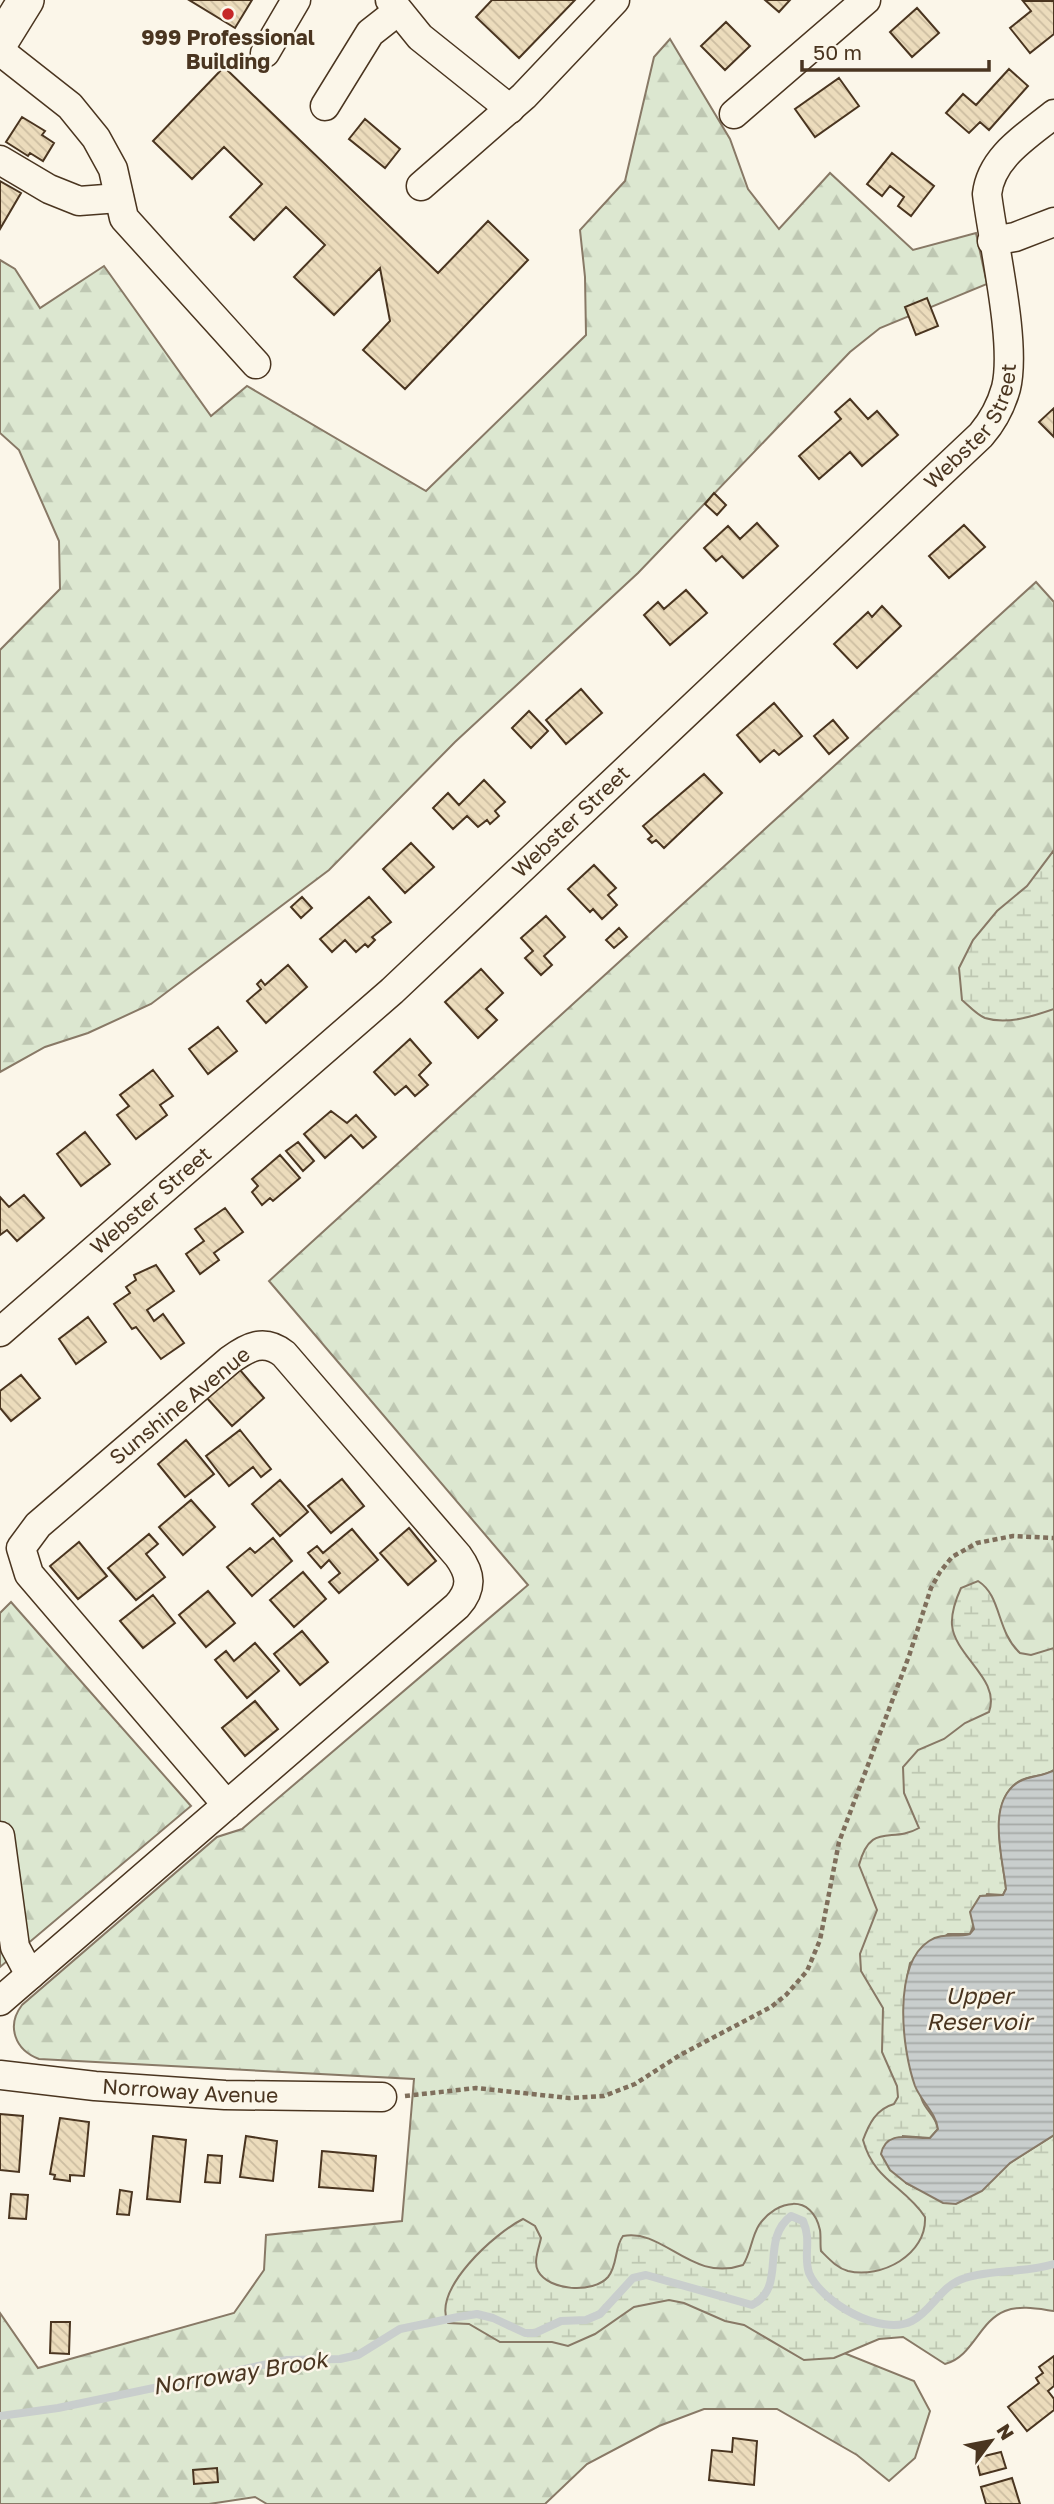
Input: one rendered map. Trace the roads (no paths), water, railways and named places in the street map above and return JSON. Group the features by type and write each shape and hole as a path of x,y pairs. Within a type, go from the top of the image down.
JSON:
{"main road":[{"path":"0,42 26,0"}],"street":[{"path":"265,53 296,0"},
{"path":"421,186 510,109 615,0"},
{"path":"734,114 866,0"},
{"path":"325,106 370,33 394,6 420,37 510,109"},
{"path":"0,51 70,106 96,138 113,169 124,218 256,364"},
{"name":"Webster Street","path":"0,1332 392,991 968,451 993,421 1007,379 1007,341 987,194 995,168 1013,148 1054,114"},
{"path":"0,160 49,190 79,201 119,198"},
{"path":"992,241 1015,237 1054,222"},
{"name":"Sunshine Avenue","path":"0,2001 227,1805 457,1606 470,1582 458,1556 284,1354 263,1345 254,1345 230,1360 38,1525 21,1548 29,1574 227,1805"},
{"path":"0,1836 15,1947 30,1975"},
{"name":"Norroway Avenue","path":"0,2075 95,2086 225,2095 382,2097"}],"water":[{"name":"Upper Reservoir","path":"1054,1770 1054,2135 1010,2163 982,2191 956,2204 943,2203 906,2183 890,2170 881,2154 888,2141 894,2138 930,2138 938,2129 915,2086 910,2070 903,2009 909,1969 917,1953 934,1938 970,1934 974,1929 970,1912 980,1896 1003,1895 1006,1889 999,1833 1002,1804 1017,1783"}],"waterway":[{"name":"Norroway Brook","path":"0,2416 58,2408 287,2360 340,2359 358,2355 400,2329 477,2314 493,2318 525,2333 535,2333 561,2321 586,2320 600,2314 633,2278 646,2275 752,2305 763,2297 769,2287 776,2238 791,2216 803,2221 806,2228 807,2266 816,2284 826,2295 853,2314 885,2324 899,2325 919,2317 949,2286 965,2278 1054,2264"}],"place":[{"name":"999 Professional Building","path":"228,14"}]}
